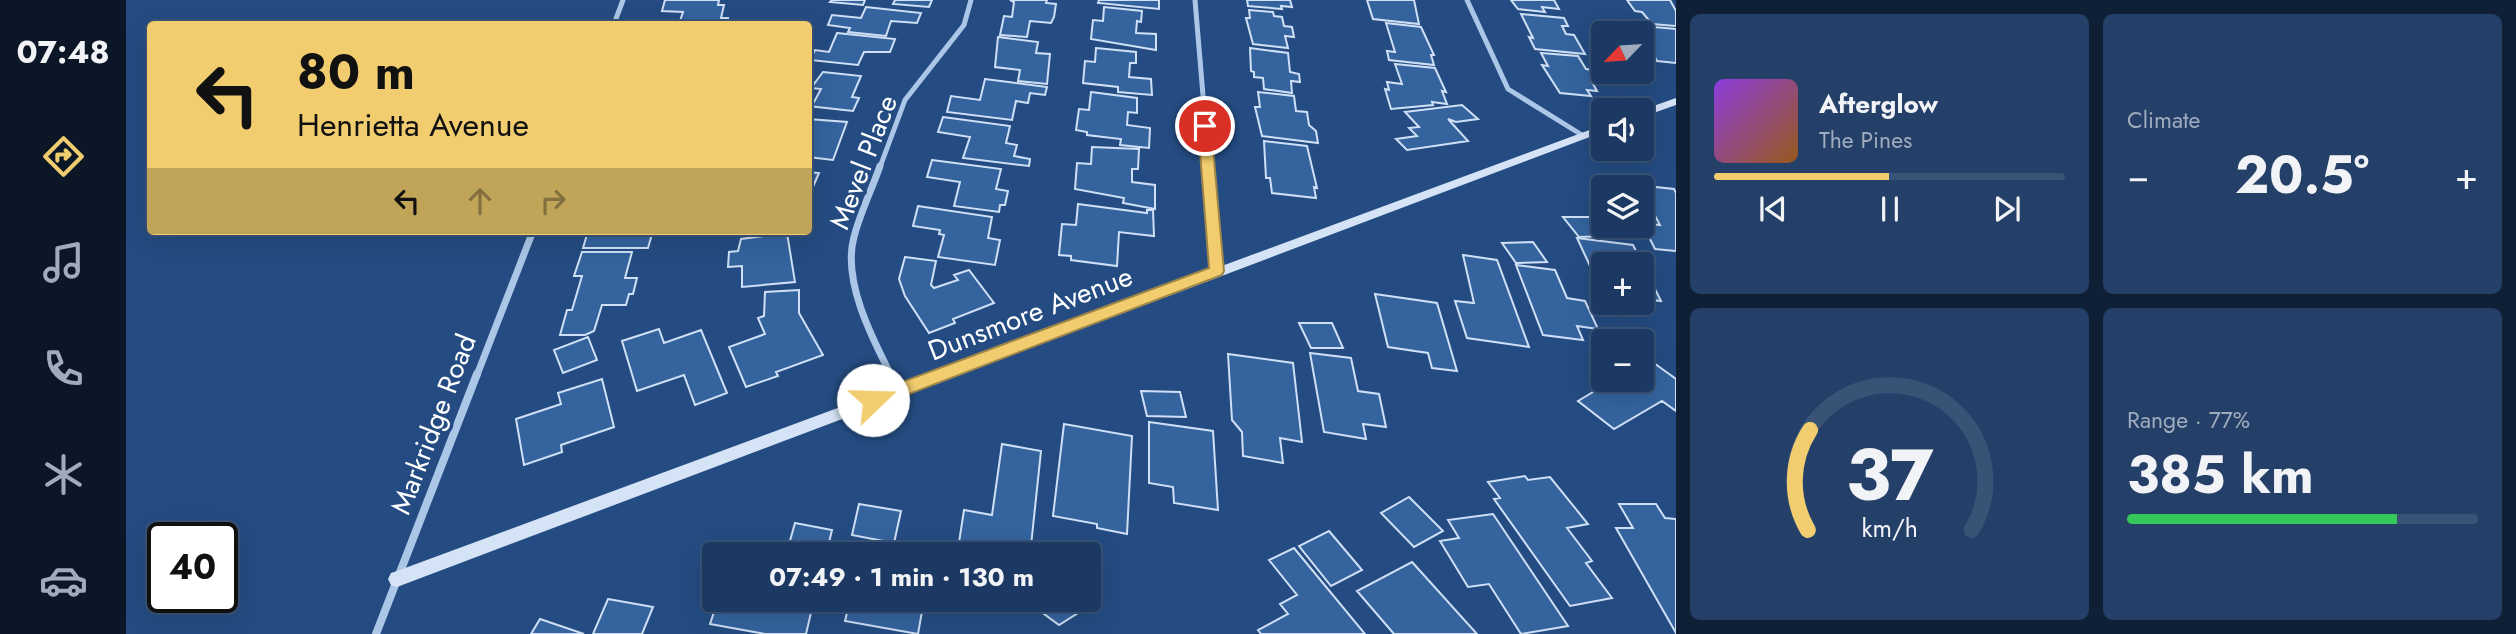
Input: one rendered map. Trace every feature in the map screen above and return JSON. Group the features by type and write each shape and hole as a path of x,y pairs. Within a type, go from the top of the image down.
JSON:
{"street":[{"path":"615,21 623,0"},
{"name":"Mevel Place","path":"899,391 866,326 852,269 853,239 905,100 964,25 971,0"},
{"path":"1195,0 1217,271"},
{"path":"1467,0 1508,89 1582,135"},
{"path":"1654,109 1676,101"},
{"name":"Dunsmore Avenue","path":"397,579 1591,132"},
{"name":"Markridge Road","path":"376,634 531,235"}],"building":[{"path":"665,0 719,0 718,5 724,5 721,18 728,18 728,21 680,21 683,12 662,11"},
{"path":"865,0 863,5 830,2"},
{"path":"895,0 932,0 929,7 893,4"},
{"path":"1010,0 1047,0 1046,3 1056,4 1054,17 1051,23 1030,21 1027,37 1000,35 1004,16 1012,17 1014,2"},
{"path":"1099,0 1159,0 1159,9 1098,3"},
{"path":"1247,0 1290,0 1292,7 1281,6 1282,9 1248,6"},
{"path":"1367,0 1414,0 1419,24 1373,19"},
{"path":"1511,0 1554,0 1559,9 1542,7 1545,12 1518,9"},
{"path":"1627,0 1670,0 1676,11 1676,26 1654,24 1654,21 1650,21 1642,12 1635,11"},
{"path":"866,7 921,13 917,23 891,21 886,36 848,32 850,28 828,25 832,15 861,18"},
{"path":"1104,7 1142,11 1141,22 1137,21 1136,33 1156,34 1156,50 1091,39 1093,20 1103,21"},
{"path":"1249,10 1273,12 1274,16 1282,17 1284,26 1292,27 1294,37 1285,36 1288,48 1253,44 1246,18 1250,18"},
{"path":"1521,14 1564,18 1568,26 1562,26 1566,34 1574,35 1585,54 1535,49 1529,37 1533,38"},
{"path":"1386,23 1421,27 1434,55 1431,55 1434,65 1389,60 1387,51 1395,52"},
{"path":"1654,27 1676,29 1676,63 1657,61 1654,56"},
{"path":"837,33 895,39 890,52 864,52 858,65 812,60 815,50 829,52"},
{"path":"998,37 1038,42 1036,53 1050,54 1047,84 1018,81 1020,70 995,67"},
{"path":"1096,48 1136,52 1136,63 1130,63 1129,77 1151,79 1152,95 1118,92 1118,87 1083,83 1085,61 1095,62"},
{"path":"1250,48 1288,53 1290,72 1299,74 1300,82 1291,81 1292,93 1264,89 1263,78 1254,77 1254,72 1251,71"},
{"path":"1541,53 1578,56 1586,69 1591,70 1591,84 1597,91 1587,90 1591,96 1560,93 1542,65 1548,66"},
{"path":"1395,64 1435,68 1446,92 1442,91 1447,104 1432,102 1433,105 1391,109 1385,89 1389,90 1387,82 1402,84"},
{"path":"823,72 861,76 852,97 859,98 853,111 812,106 821,89 812,87"},
{"path":"985,79 1047,87 1045,95 1030,93 1028,103 1016,101 1012,120 947,112 951,96 980,100"},
{"path":"1091,92 1137,98 1137,113 1128,112 1127,125 1150,128 1149,148 1120,145 1121,139 1087,135 1087,132 1076,130 1079,109 1089,110"},
{"path":"1258,92 1294,96 1296,111 1307,112 1309,125 1316,131 1318,143 1262,136 1255,107 1260,107"},
{"path":"1462,105 1478,119 1456,122 1448,119 1468,141 1407,150 1396,139 1417,136 1409,128 1419,127 1405,112"},
{"path":"943,117 1010,126 1006,143 1017,145 1014,156 1030,159 1029,166 963,158 970,137 938,132"},
{"path":"812,119 847,122 833,160 812,157"},
{"path":"1264,141 1307,146 1317,188 1314,187 1316,198 1272,193 1270,178 1266,178"},
{"path":"1092,147 1139,149 1138,169 1132,169 1132,182 1155,185 1155,209 1123,203 1124,198 1075,189 1077,163 1091,164"},
{"path":"932,160 1001,169 996,189 1008,191 1005,205 1000,205 999,212 954,206 960,182 927,177"},
{"path":"812,172 819,173 812,189"},
{"path":"1654,187 1674,189 1676,193 1676,251 1655,249 1650,238 1654,238 1654,224 1660,225 1654,214"},
{"path":"1078,204 1147,213 1147,210 1153,210 1154,236 1119,232 1117,266 1071,260 1071,256 1059,255 1062,224 1076,225"},
{"path":"918,206 992,217 988,238 1000,240 995,265 938,257 944,235 939,234 940,230 913,226"},
{"path":"1563,217 1591,217 1591,237 1579,237"},
{"path":"587,235 652,235 648,248 583,248"},
{"path":"787,235 795,282 742,287 742,266 728,267 729,252 738,251 741,239"},
{"path":"1577,238 1633,245 1636,252 1591,252 1591,268"},
{"path":"1533,242 1547,262 1516,263 1502,243"},
{"path":"582,252 632,252 625,278 637,278 633,294 629,294 626,305 602,305 594,331 585,335 560,335 567,310 572,310 582,276 574,276"},
{"path":"1463,255 1497,260 1529,347 1467,338 1455,301 1474,303"},
{"path":"905,257 936,261 931,285 934,288 958,280 954,275 969,270 994,303 953,319 955,323 929,333 905,296 899,279"},
{"path":"1516,265 1555,270 1567,298 1585,301 1598,329 1577,326 1583,340 1543,335"},
{"path":"1654,287 1661,301 1654,300"},
{"path":"799,290 799,313 823,355 776,372 778,376 746,387 729,347 765,334 758,318 764,316 765,292"},
{"path":"1375,294 1437,303 1457,371 1432,368 1428,353 1388,347"},
{"path":"1299,323 1332,323 1343,348 1311,348"},
{"path":"659,329 664,343 701,330 727,393 695,405 684,375 637,391 622,341"},
{"path":"588,337 597,360 563,373 554,350"},
{"path":"1310,353 1351,358 1358,391 1379,394 1386,427 1363,424 1366,439 1324,432"},
{"path":"1228,354 1293,363 1302,442 1280,438 1283,463 1243,456 1242,432 1232,420"},
{"path":"1654,363 1676,379 1676,411 1662,401 1614,429 1578,401 1593,392 1654,392"},
{"path":"602,379 614,427 561,445 562,452 524,465 516,419 561,404 558,393"},
{"path":"1141,391 1180,392 1186,417 1147,416"},
{"path":"1149,422 1213,431 1218,510 1174,503 1173,487 1149,483"},
{"path":"1064,424 1132,436 1127,534 1097,528 1097,524 1053,516"},
{"path":"1002,444 1041,451 1031,542 959,542 964,510 992,515"},
{"path":"1525,476 1528,480 1550,477 1588,524 1567,528 1592,561 1586,563 1612,598 1570,606 1494,499 1500,498 1488,482"},
{"path":"1409,497 1443,531 1414,547 1381,513"},
{"path":"859,504 901,511 894,542 852,535"},
{"path":"1619,504 1656,504 1665,518 1676,519 1676,633 1616,528 1633,528"},
{"path":"1493,514 1568,626 1521,634 1489,584 1468,587 1440,541 1459,538 1448,520"},
{"path":"795,523 832,530 829,542 790,542"},
{"path":"1329,531 1362,570 1331,586 1299,546"},
{"path":"1294,548 1365,634 1261,634 1258,630 1288,614 1280,604 1297,595 1269,560"},
{"path":"1412,562 1477,634 1394,634 1357,591"},
{"path":"608,599 653,607 642,634 593,634"},
{"path":"714,612 811,612 806,634 765,634 710,624"},
{"path":"847,612 922,612 918,634 845,621"},
{"path":"1041,612 1078,613 1059,625"},
{"path":"540,619 584,634 531,634"}],"route":[{"path":"873,400 1217,271 1205,126"}]}
